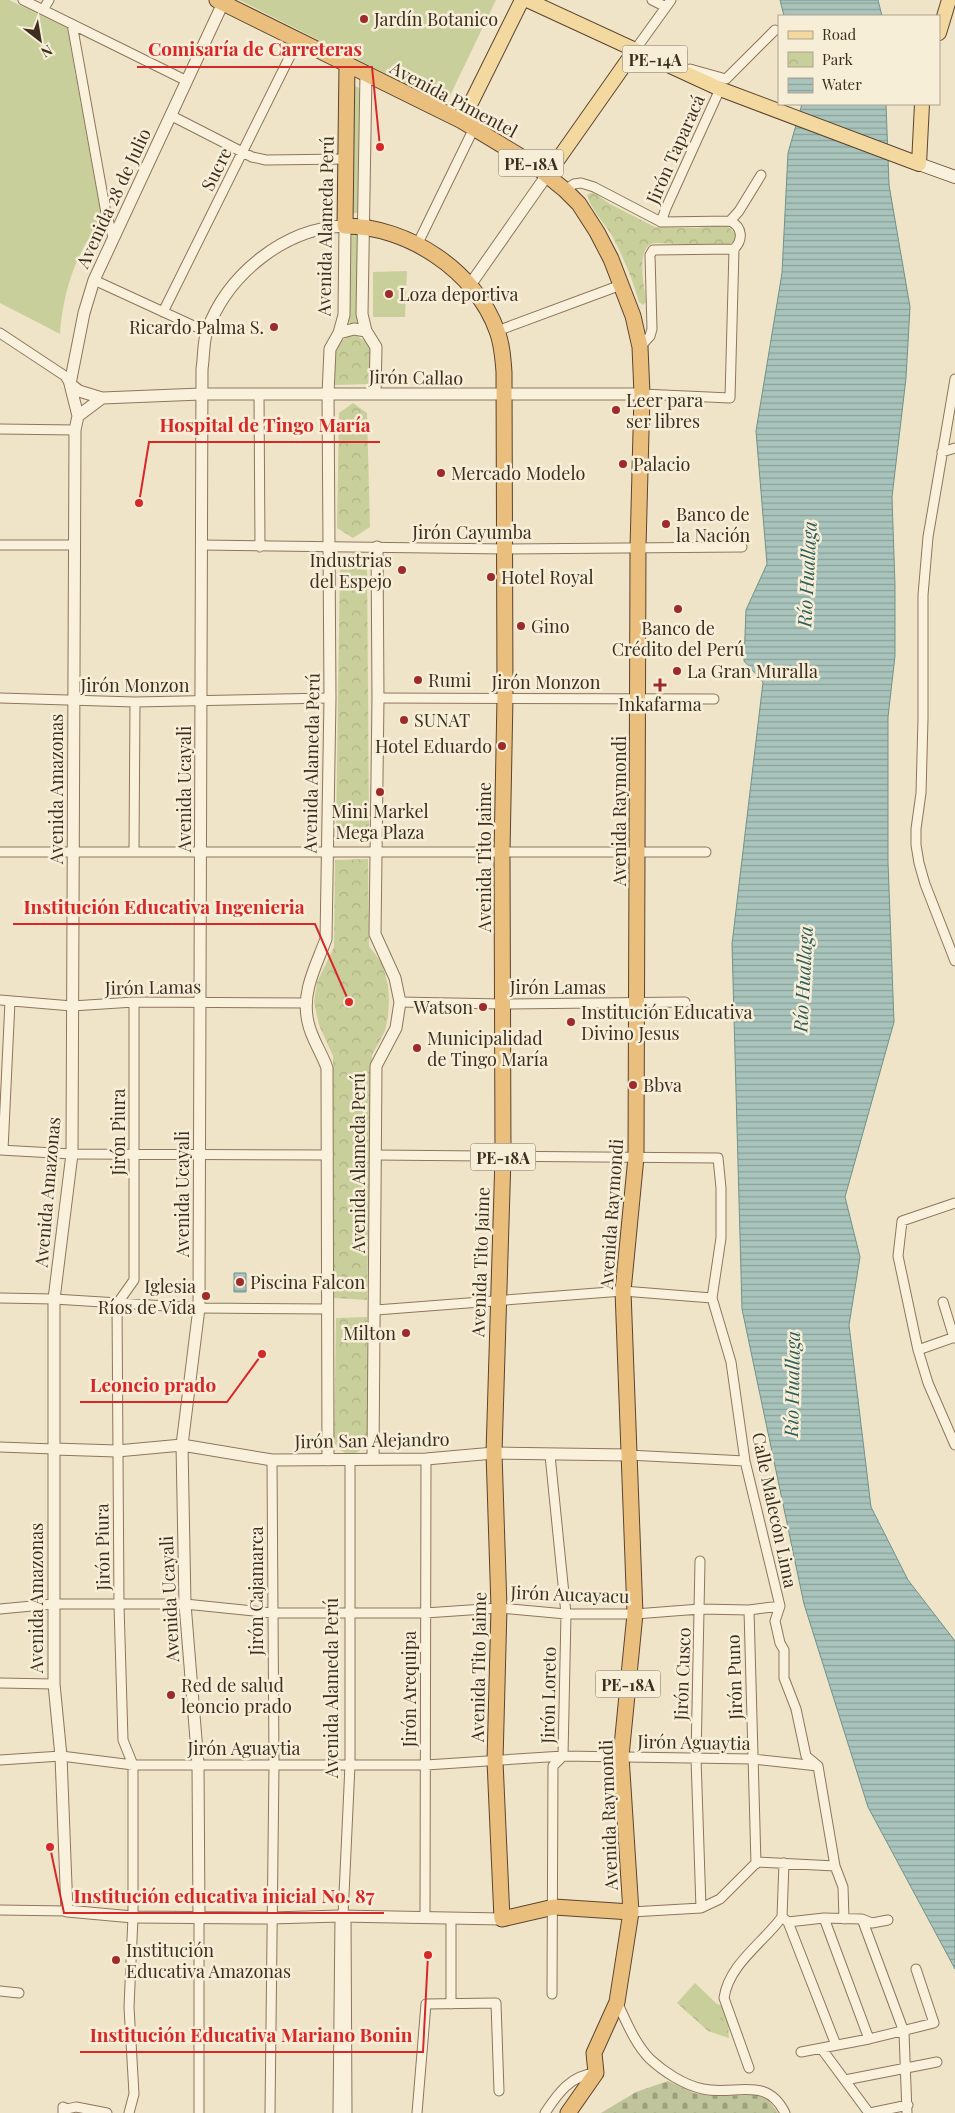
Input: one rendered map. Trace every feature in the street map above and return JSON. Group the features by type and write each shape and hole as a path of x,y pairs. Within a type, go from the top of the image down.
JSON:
{"highway":[{"name":"Avenida Pimentel","path":"220,2 366,72 468,125 503,145 547,175 579,204 597,232 611,259 633,316"},
{"name":"Avenida Alameda Perú","path":"345,226 347,63"},
{"name":"PE-18A","path":"345,226 362,226 386,232 417,245 434,255 470,285 484,305 497,330 502,348 504,395"},
{"name":"Avenida Raymondi","path":"596,2072 594,2053 617,2002 631,1912 621,1756 635,1614 623,1291 636,1157 638,548 642,394 640,347 633,316"},
{"name":"Avenida Tito Jaime","path":"502,1919 494,1761 499,1608 494,1453 497,1302 503,1157 502,852 506,549 504,395"},
{"path":"502,1919 554,1907 631,1912"},
{"path":"572,2107 596,2072"}],"main road":[{"path":"468,125 522,0"},
{"name":"PE-14A","path":"527,0 720,89 913,162"},
{"path":"940,30 949,0"},
{"name":"PE-14A","path":"547,175 635,50"},
{"path":"922,105 913,162 955,177"}],"street":[{"path":"23,0 187,81"},
{"path":"44,10 48,0"},
{"path":"635,50 668,4 652,0"},
{"name":"Avenida 28 de Julio","path":"78,416 70,384 84,313 94,280 187,81 220,2"},
{"path":"72,24 106,213 113,238"},
{"path":"658,60 726,79 775,30"},
{"name":"Sucre","path":"163,312 298,40"},
{"name":"Avenida Alameda Perú","path":"366,72 362,314 366,331 376,347 376,394"},
{"name":"Jirón Taparacá","path":"661,222 720,89"},
{"path":"170,115 242,152 266,160 346,159"},
{"path":"417,245 468,125"},
{"path":"470,285 547,175"},
{"path":"730,221 739,211 760,175"},
{"path":"565,190 581,182 661,222 730,221 735,224 741,235 739,243 734,249 654,250 650,255 652,329 650,336 640,347"},
{"path":"94,280 207,332 228,291 261,258 279,245 298,236 320,229 345,226"},
{"name":"Avenida Alameda Perú","path":"328,1460 327,1068 309,1027 306,1003 312,974 326,940 329,851 330,698 328,394 330,349 339,333 344,314 345,226"},
{"name":"Jirón Callao","path":"70,384 79,391 102,398 201,394 642,394 730,398 734,249"},
{"path":"497,330 621,285"},
{"path":"339,333 354,330 366,331"},
{"name":"Avenida Ucayali","path":"199,2113 198,1764 185,1604 182,1446 199,1308 202,701 201,394 207,332"},
{"path":"0,333 65,376 70,384"},
{"path":"955,380 928,537 923,595 921,793 916,829 919,863 939,923 955,961"},
{"path":"258,394 260,547"},
{"path":"78,416 102,398"},
{"name":"Avenida Amazonas","path":"67,1911 61,1756 54,1684 54,1299 72,1154 74,545 75,430 78,416"},
{"path":"0,429 75,430"},
{"path":"942,452 955,448"},
{"path":"0,545 74,545"},
{"name":"Jirón Cayumba","path":"202,545 506,549 742,546"},
{"name":"Avenida Alameda Perú","path":"373,1459 376,1310 376,1066 396,1028 400,1002 394,978 375,934 378,698 377,548"},
{"name":"Jirón Monzon","path":"0,698 74,702 330,698"},
{"name":"Jirón Monzon","path":"378,698 714,699"},
{"path":"134,851 135,702"},
{"path":"0,852 201,850 706,852"},
{"name":"Jirón Lamas","path":"0,1000 72,1006 134,1002 306,1003"},
{"path":"10,1001 2,1150 72,1154 328,1155"},
{"name":"Jirón Piura","path":"129,2113 134,2094 129,2007 133,1917 133,1765 124,1740 119,1605 117,1304 134,1280 134,1002"},
{"name":"Jirón Lamas","path":"400,1002 503,1004 685,1002"},
{"path":"376,1155 636,1157"},
{"name":"Calle Malecón Lima","path":"636,1157 718,1158 721,1188 721,1238 712,1298 731,1362 745,1461 780,1606 775,1621 780,1643 784,1650 784,1678 796,1709 806,1756 818,1766 835,1866 843,1887 844,1919"},
{"path":"955,1203 902,1221 898,1256 918,1350 928,1383 953,1432 955,1445"},
{"path":"376,1310 623,1291 712,1298"},
{"path":"0,1298 54,1299 199,1308 328,1309"},
{"path":"918,1350 954,1338 943,1302"},
{"name":"Jirón San Alejandro","path":"0,1447 117,1450 182,1446 272,1460 426,1459 494,1453 628,1455 745,1461"},
{"name":"Jirón Loreto","path":"550,1455 566,1614 563,1756 554,1766 552,1994"},
{"name":"Avenida Alameda Perú","path":"338,2113 343,1916 350,1765 350,1459"},
{"name":"Jirón Arequipa","path":"425,1918 426,1459"},
{"name":"Jirón Cajamarca","path":"270,2113 274,1764 272,1460"},
{"name":"Jirón Cusco","path":"700,1561 696,1758 701,1908"},
{"name":"Jirón Aucayacu","path":"0,1609 53,1604 185,1604 272,1613 425,1613 499,1608 566,1614 635,1614 700,1609 749,1610 780,1606"},
{"name":"Jirón Puno","path":"749,1610 756,1864"},
{"path":"0,1683 54,1684"},
{"name":"Jirón Aguaytia","path":"0,1760 61,1756 133,1765 426,1765 563,1756 621,1756 753,1759 818,1766"},
{"path":"631,1912 701,1908 720,1898 756,1864 763,1862 835,1866"},
{"path":"784,1863 785,1919 836,2045"},
{"path":"0,1910 67,1911 133,1917 271,1918 343,1916 502,1919"},
{"name":"Avenida Alameda Perú","path":"343,1916 347,2113"},
{"path":"824,1918 869,2039"},
{"path":"451,1919 451,2004"},
{"path":"749,2068 724,1998 732,1975 741,1963 785,1919 862,1919 872,1923 888,1920"},
{"path":"821,2048 869,2113 907,2109 904,2032 862,1919"},
{"path":"801,2052 904,2032 934,2023 916,1969"},
{"path":"0,1991 20,1992"},
{"path":"617,2002 649,2059 672,2076 704,2089 766,2091 774,2097 785,2113"},
{"path":"417,2113 426,2004 496,2003 499,2091"},
{"path":"845,2080 937,2062"},
{"path":"545,2113 574,2079 584,2074 596,2072"},
{"path":"63,2113 63,2107 67,2109 76,2107 107,2113"}],"green space":[{"path":"0,0 9,0 67,28 103,226 98,234 94,231 80,254 66,294 60,334 0,303"},
{"path":"239,0 496,0 446,104"},
{"path":"353,86 358,87 361,91 359,209 357,213 352,213"},
{"path":"593,192 610,204 655,227 697,228 720,225 727,226 737,234 732,243 722,246 656,243 649,245 645,251 642,268 646,302 643,305 639,302 627,267 615,242 589,200 587,195"},
{"path":"350,234 357,234 359,237 359,321 357,324 351,324 348,321"},
{"name":"Loza deportiva","path":"407,271 405,317 373,317 373,272"},
{"path":"350,336 357,336 368,343 371,353 371,384 335,385 335,356 339,344"},
{"path":"353,403 367,413 370,527 353,538 337,528 339,413"},
{"path":"353,553 367,561 369,826 352,839 336,830 340,562"},
{"path":"368,859 369,946 382,963 388,985 389,1001 385,1031 372,1055 367,1300 334,1298 333,1056 319,1025 314,1002 317,982 334,947 335,860"},
{"path":"367,1317 368,1441 360,1451 351,1454 342,1451 334,1442 336,1318"},
{"path":"695,1983 717,2004 727,2007 729,2038 708,2031 677,2003"},
{"path":"695,1987 725,2013 709,2029 681,2003"},
{"path":"668,2081 694,2093 709,2096 761,2095 771,2103 778,2113 601,2113 636,2092"}],"water":[{"path":"780,0 878,0 882,15 784,15"},
{"name":"Río Huallaga","path":"802,105 886,105 889,185 910,307 906,378 892,497 895,656 888,717 888,862 894,1022 845,1197 860,1257 849,1325 871,1507 908,1580 955,1641 955,1969 868,1807 804,1604 742,1309 732,944 763,682 744,661 746,610 767,564 756,431 782,273 788,153"},
{"name":"Piscina Falcon","path":"234,1273 246,1273 246,1292 234,1292"}],"place":[{"name":"Jardín Botanico","path":"364,19"},
{"name":"Comisaría de Carreteras","path":"380,147"},
{"name":"Loza deportiva","path":"389,294"},
{"name":"Ricardo Palma S.","path":"274,327"},
{"name":"Leer para ser libres","path":"616,410"},
{"name":"Palacio","path":"623,464"},
{"name":"Mercado Modelo","path":"441,473"},
{"name":"Hospital de Tingo María","path":"139,503"},
{"name":"Banco de la Nación","path":"666,524"},
{"name":"Industrias del Espejo","path":"402,570"},
{"name":"Hotel Royal","path":"491,577"},
{"name":"Banco de Crédito del Perú","path":"678,609"},
{"name":"Gino","path":"521,626"},
{"name":"La Gran Muralla","path":"677,671"},
{"name":"Rumi","path":"418,680"},
{"name":"Inkafarma","path":"660,685"},
{"name":"SUNAT","path":"404,720"},
{"name":"Hotel Eduardo","path":"502,746"},
{"name":"Mini Markel Mega Plaza","path":"380,792"},
{"name":"Institución Educativa Ingenieria","path":"349,1002"},
{"name":"Watson","path":"483,1007"},
{"name":"Institución Educativa Divino Jesus","path":"571,1022"},
{"name":"Municipalidad de Tingo María","path":"417,1048"},
{"name":"Bbva","path":"633,1085"},
{"name":"Piscina Falcon","path":"240,1282"},
{"name":"Iglesia Ríos de Vida","path":"206,1296"},
{"name":"Milton","path":"406,1333"},
{"name":"Leoncio prado","path":"262,1354"},
{"name":"Red de salud leoncio prado","path":"171,1695"},
{"name":"Institución educativa inicial No. 87","path":"50,1847"},
{"name":"Institución Educativa Mariano Bonin","path":"428,1955"},
{"name":"Institución Educativa Amazonas","path":"116,1960"}]}
